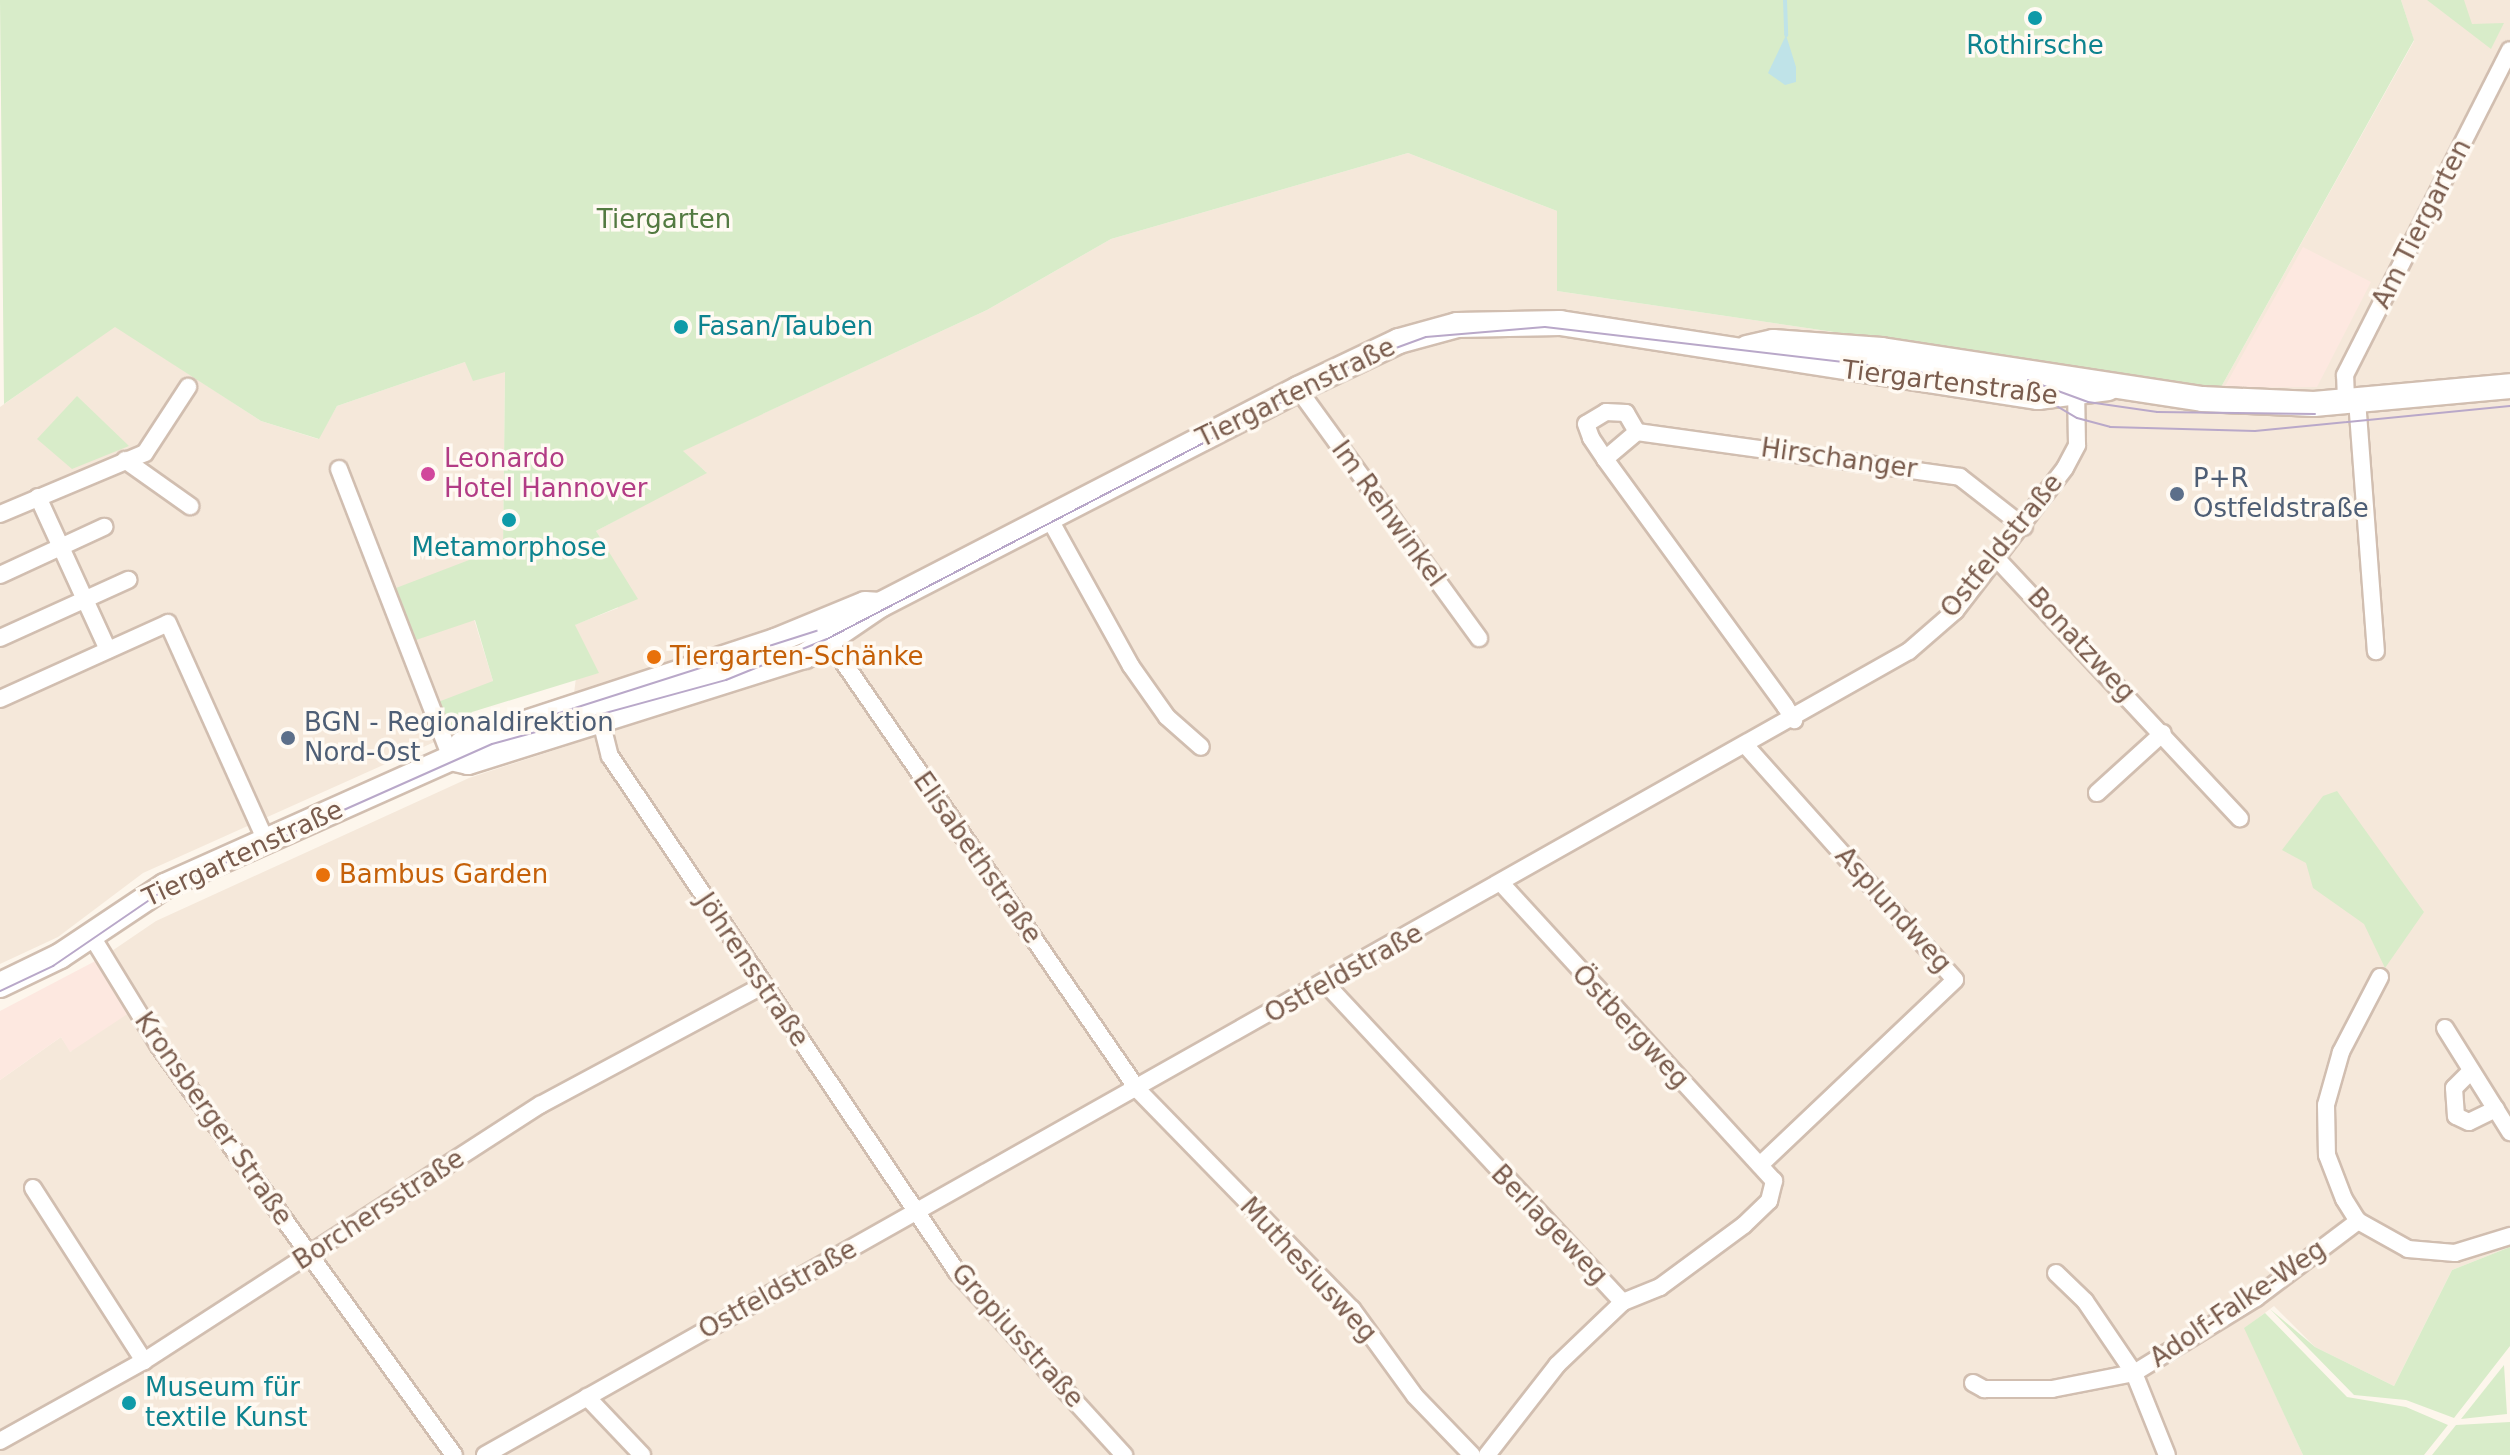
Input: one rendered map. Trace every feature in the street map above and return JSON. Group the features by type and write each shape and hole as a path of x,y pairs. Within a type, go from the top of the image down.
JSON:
{"main road":[{"name":"Tiergartenstraße","path":"451,758 468,762 727,684 1298,389 1399,341 1486,321 1560,323 1747,348 1773,342 1882,350 2076,388 2108,388 2202,399 2352,401 2510,386"},
{"name":"Tiergartenstraße","path":"0,985 91,935 165,886 451,758 462,744 503,726 824,634"}],"street":[{"name":"Am Tiergarten","path":"2376,651 2352,401 2345,375 2510,50"},
{"path":"0,514 145,453 188,387"},
{"name":"Ostfeldstraße","path":"485,1455 1503,885 1909,651 1998,560 2024,527 2077,445 2076,388"},
{"name":"Im Rehwinkel","path":"1298,389 1479,638"},
{"name":"Hirschanger","path":"1794,720 1605,459 1586,424 1606,412 1626,413 1637,432 1960,477 2024,527"},
{"path":"1605,459 1637,432"},
{"path":"125,460 190,506"},
{"path":"339,469 451,758"},
{"path":"38,497 108,650"},
{"path":"1049,518 1131,666 1167,717 1201,747"},
{"path":"0,575 104,527"},
{"name":"Bonatzweg","path":"1998,560 2163,733 2240,819"},
{"path":"0,638 128,580"},
{"path":"0,699 168,623 266,841"},
{"name":"Elisabethstraße","path":"824,634 1138,1090"},
{"name":"Jöhrensstraße","path":"601,721 610,756 916,1214"},
{"path":"2097,793 2163,733"},
{"name":"Asplundweg","path":"1747,747 1955,980 1760,1165"},
{"name":"Östbergweg","path":"1503,885 1760,1165"},
{"name":"Kronsberger Straße","path":"91,935 159,1046 454,1455"},
{"path":"2380,977 2341,1052 2326,1105 2327,1155 2358,1221 2391,1242 2431,1253 2480,1249 2510,1236"},
{"name":"Berlageweg","path":"1326,984 1623,1302 1688,1270 1769,1201 1774,1181 1760,1165"},
{"name":"Borchersstraße","path":"0,1441 144,1361 540,1105 762,986"},
{"path":"2445,1028 2510,1132"},
{"path":"2471,1071 2454,1088 2456,1116 2469,1122 2496,1109"},
{"name":"Muthesiusweg","path":"1138,1090 1352,1309 1415,1396 1472,1455"},
{"path":"33,1188 144,1361"},
{"name":"Gropiusstraße","path":"916,1214 957,1272 1124,1455"},
{"name":"Adolf-Falke-Weg","path":"1973,1383 1984,1389 2052,1389 2134,1373 2256,1298 2358,1221"},
{"path":"2056,1273 2085,1301 2134,1373 2167,1455"},
{"path":"1487,1455 1564,1356 1623,1302"},
{"path":"587,1397 642,1455"}],"shaded area":[{"path":"2401,0 2510,0 2510,1247 2452,1270 2394,1386 2315,1347 2274,1306 2245,1328 2303,1455 0,1455 0,1080 61,1037 71,1052 103,957 156,921 469,778 567,746 576,678 598,673 574,625 618,608 596,531 706,472 682,451 987,310 1111,239 1408,153 1557,211 1557,291 2220,389 2414,41"},
{"path":"2303,247 2371,282 2317,387 2224,388"},
{"path":"115,326 261,421 318,439 337,406 465,362 505,371 503,547 474,619 493,681 450,735 143,873 58,937 0,964 0,407"},
{"path":"103,957 132,1011 70,1052 61,1037 0,1080 0,1011"}],"green space":[{"name":"Tiergarten","path":"0,0 2401,0 2414,40 2220,389 1557,291 1557,211 1408,153 1111,239 987,310 683,451 707,473 596,531 638,599 575,625 599,673 472,712 450,735 438,702 493,681 475,620 416,640 396,588 503,547 505,372 473,381 465,362 337,406 319,439 261,421 115,327 4,404"},
{"path":"2427,0 2464,0 2472,24 2504,23 2491,49"},
{"path":"77,396 129,446 72,469 37,439"},
{"path":"2337,791 2424,912 2385,968 2364,924 2313,888 2306,863 2282,850 2323,796"},
{"path":"2510,1247 2510,1346 2454,1418 2406,1400 2354,1395 2270,1309 2315,1347 2394,1386 2452,1270"},
{"path":"2265,1313 2347,1397 2406,1407 2448,1425 2424,1455 2303,1455 2244,1328"},
{"path":"2504,1365 2507,1414 2461,1419"},
{"path":"2510,1422 2510,1455 2432,1455 2456,1425"}],"water":[{"path":"1786,35 1796,67 1796,82 1785,85 1768,73"}],"waterway":[{"path":"1785,0 1786,35"}],"tram line":[{"path":"0,991 53,966 164,890 492,744 726,680 827,639 1363,360 1426,337 1545,327 1885,367 2028,389 2077,418 2110,427 2255,431 2510,406"},
{"path":"2028,380 2088,402 2157,412 2315,414"},
{"path":"528,723 817,631"}],"place":[{"name":"Rothirsche","path":"2035,18"},
{"name":"Fasan/Tauben","path":"681,327"},
{"name":"Leonardo Hotel Hannover","path":"428,474"},
{"name":"P+R Ostfeldstraße","path":"2177,494"},
{"name":"Metamorphose","path":"509,520"},
{"name":"Tiergarten-Schänke","path":"654,657"},
{"name":"BGN - Regionaldirektion Nord-Ost","path":"288,738"},
{"name":"Bambus Garden","path":"323,875"},
{"name":"Museum für textile Kunst","path":"129,1403"}]}
